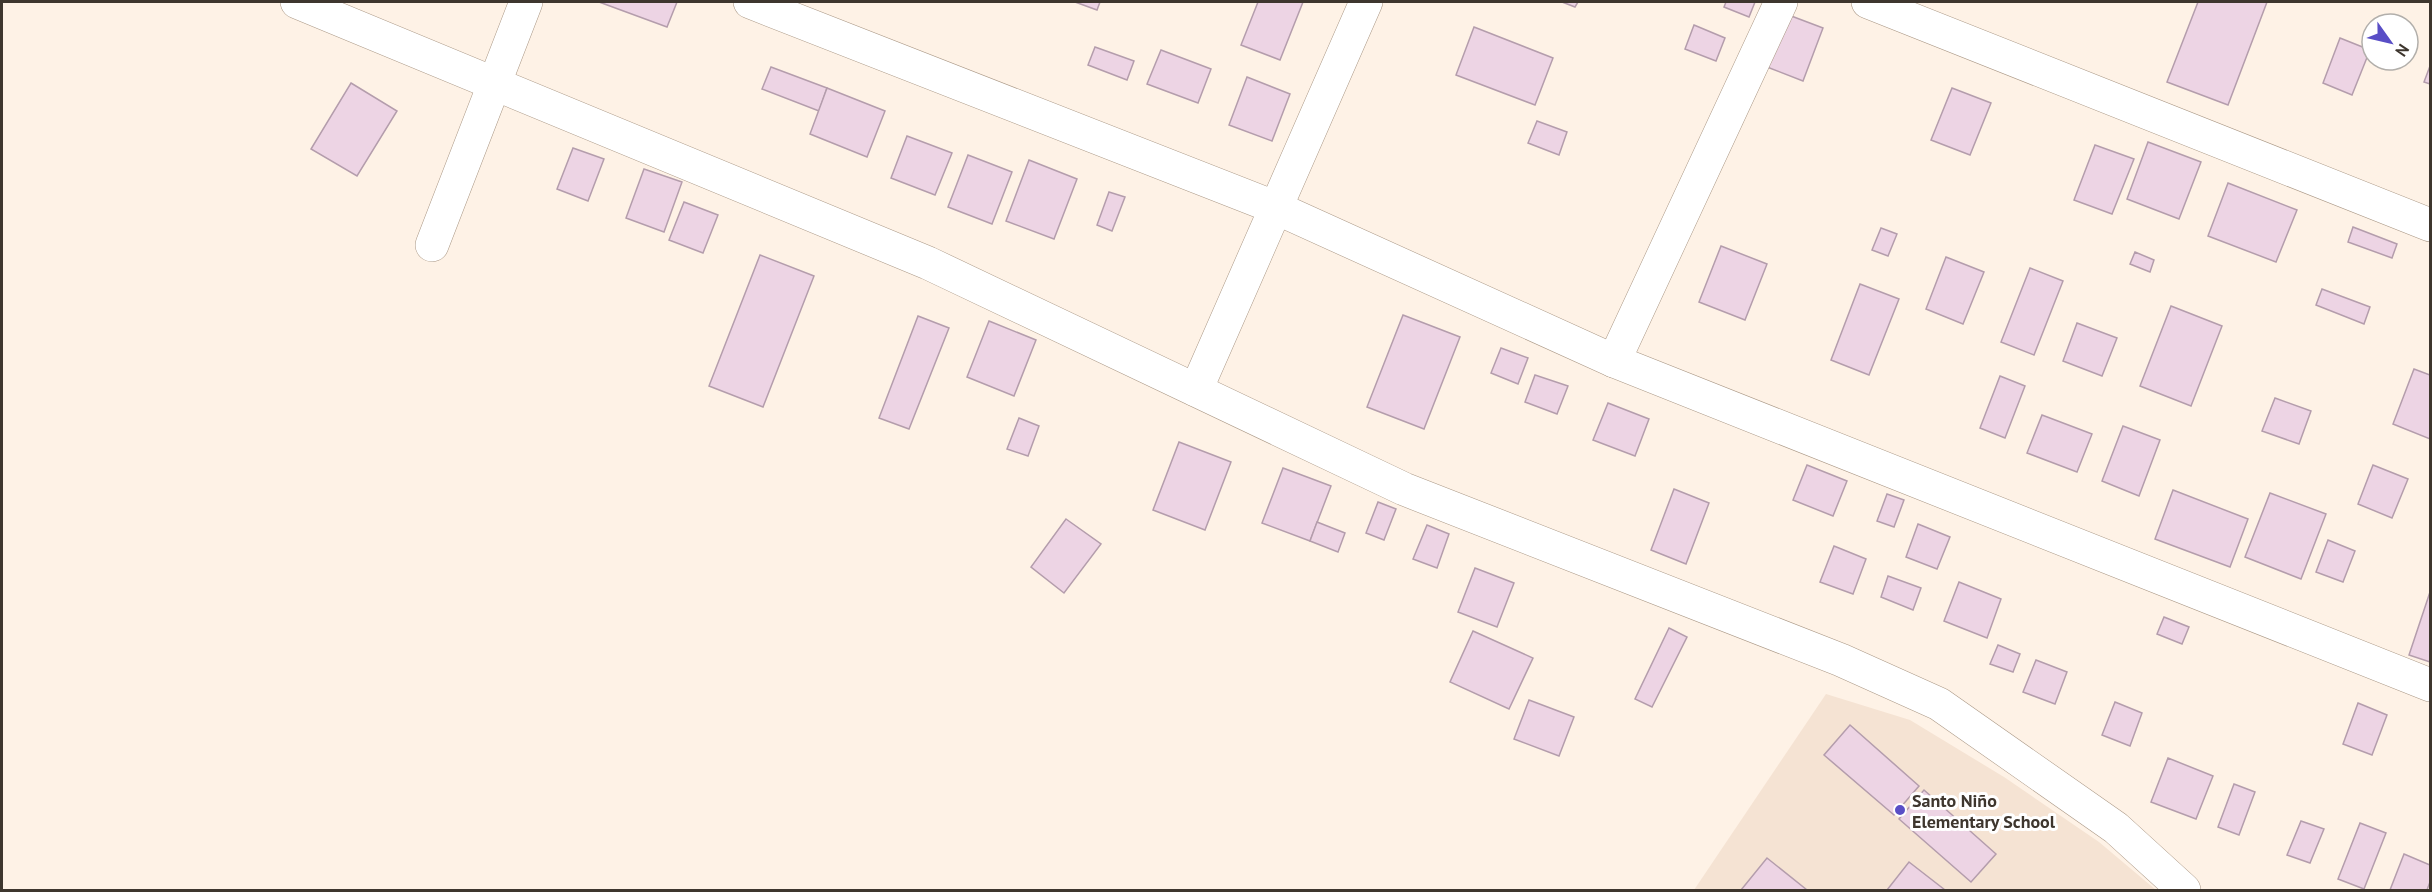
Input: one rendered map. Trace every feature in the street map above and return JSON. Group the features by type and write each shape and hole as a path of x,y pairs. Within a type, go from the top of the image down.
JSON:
{"street":[{"path":"297,2 928,263 1404,489 1841,660 1939,704 2116,828 2184,891"},
{"path":"432,245 526,2"},
{"path":"750,2 1274,207 1614,361 2430,685"},
{"path":"1196,390 1274,207 1366,2"},
{"path":"1614,361 1781,2"},
{"path":"1868,2 2430,225"}],"shaded area":[{"name":"Santo Niño Elementary School","path":"1826,694 1910,720 2004,777 2099,842 2156,890 1694,890"}],"building":[{"path":"599,2 677,2 667,27"},
{"path":"1075,2 1100,2 1097,10"},
{"path":"1258,2 1303,2 1280,60 1241,45"},
{"path":"1562,2 1578,2 1575,7"},
{"path":"1726,2 1755,2 1749,17 1724,7"},
{"path":"2198,2 2267,2 2228,105 2167,82"},
{"path":"1786,14 1823,28 1803,81 1767,67"},
{"path":"1694,25 1725,38 1716,61 1685,49"},
{"path":"1474,27 1553,58 1535,105 1456,75"},
{"path":"2340,38 2360,46 2361,72 2352,95 2323,83"},
{"path":"1095,47 1134,61 1127,80 1088,65"},
{"path":"1161,50 1211,69 1198,103 1147,84"},
{"path":"2430,66 2430,84 2424,82"},
{"path":"771,67 827,88 819,111 762,89"},
{"path":"1247,77 1290,94 1272,141 1229,125"},
{"path":"351,83 397,111 357,176 311,149"},
{"path":"827,88 885,111 867,157 810,134"},
{"path":"1952,88 1991,103 1970,155 1931,140"},
{"path":"1537,121 1567,132 1559,155 1528,143"},
{"path":"907,136 952,153 935,195 891,178"},
{"path":"2148,142 2201,162 2179,219 2127,199"},
{"path":"2095,145 2134,159 2112,214 2074,200"},
{"path":"573,148 604,159 588,201 557,189"},
{"path":"968,155 1012,172 992,224 948,207"},
{"path":"1029,160 1077,179 1054,239 1006,221"},
{"path":"644,169 682,182 664,232 626,218"},
{"path":"2228,183 2297,210 2276,262 2208,236"},
{"path":"1109,192 1125,197 1112,231 1097,225"},
{"path":"684,202 718,215 703,253 669,240"},
{"path":"2353,227 2397,244 2392,258 2348,242"},
{"path":"1881,228 1897,234 1888,256 1872,250"},
{"path":"1721,246 1767,264 1745,320 1699,302"},
{"path":"2135,252 2154,260 2150,272 2130,264"},
{"path":"760,255 814,276 763,407 709,386"},
{"path":"1946,257 1984,272 1963,324 1926,309"},
{"path":"2030,268 2063,281 2034,355 2001,342"},
{"path":"1860,284 1899,299 1869,375 1831,360"},
{"path":"2322,289 2370,307 2364,324 2316,305"},
{"path":"2171,306 2222,326 2191,406 2140,386"},
{"path":"1403,315 1460,337 1424,429 1367,407"},
{"path":"918,316 949,328 909,429 879,418"},
{"path":"989,321 1036,340 1014,396 967,377"},
{"path":"2077,323 2117,338 2102,376 2063,361"},
{"path":"1501,348 1528,358 1518,384 1491,373"},
{"path":"2414,369 2430,375 2430,439 2393,424"},
{"path":"1535,375 1568,386 1557,414 1525,402"},
{"path":"2000,376 2025,386 2005,438 1980,428"},
{"path":"2275,398 2311,411 2299,444 2262,431"},
{"path":"1608,403 1649,419 1635,456 1593,440"},
{"path":"2042,415 2092,434 2077,472 2027,453"},
{"path":"1019,418 1039,426 1028,456 1007,449"},
{"path":"2123,426 2160,440 2139,496 2102,481"},
{"path":"1179,442 1231,462 1205,530 1153,510"},
{"path":"1807,465 1847,481 1833,516 1793,500"},
{"path":"2373,465 2408,479 2392,518 2358,504"},
{"path":"1283,468 1331,486 1310,541 1262,523"},
{"path":"1674,489 1709,503 1686,564 1651,550"},
{"path":"2173,490 2248,519 2230,567 2155,539"},
{"path":"2270,493 2326,514 2301,579 2245,557"},
{"path":"1887,494 1904,500 1894,527 1877,521"},
{"path":"1378,502 1396,509 1384,540 1366,533"},
{"path":"1066,519 1101,544 1064,593 1031,567"},
{"path":"1317,522 1345,533 1338,552 1310,541"},
{"path":"1918,524 1950,537 1937,569 1906,557"},
{"path":"1427,525 1449,534 1437,568 1413,559"},
{"path":"2328,540 2355,551 2343,582 2316,572"},
{"path":"1834,546 1866,559 1853,594 1820,582"},
{"path":"1475,568 1514,583 1497,627 1458,612"},
{"path":"1888,576 1921,588 1913,610 1881,597"},
{"path":"1959,582 2001,599 1987,638 1944,621"},
{"path":"2430,592 2430,662 2409,655"},
{"path":"2164,617 2189,627 2182,644 2157,634"},
{"path":"1669,628 1687,637 1652,707 1635,699"},
{"path":"1473,631 1533,658 1509,709 1450,682"},
{"path":"1998,645 2020,654 2013,672 1990,664"},
{"path":"2036,660 2067,672 2055,704 2023,692"},
{"path":"1529,700 1574,717 1559,756 1514,739"},
{"path":"2115,702 2142,713 2130,746 2102,735"},
{"path":"2358,703 2387,715 2372,755 2343,744"},
{"path":"1850,725 1919,786 1894,815 1824,755"},
{"path":"2168,758 2213,776 2196,819 2151,802"},
{"path":"2234,784 2255,792 2239,835 2218,827"},
{"path":"1924,790 1996,854 1971,882 1899,819"},
{"path":"2301,821 2324,829 2310,863 2287,855"},
{"path":"2360,823 2386,833 2364,889 2338,879"},
{"path":"2404,854 2430,865 2430,882 2427,890 2390,890"},
{"path":"1767,858 1807,890 1741,890"},
{"path":"1909,862 1945,890 1887,890"}],"place":[{"name":"Santo Niño Elementary School","path":"1900,810"}]}
